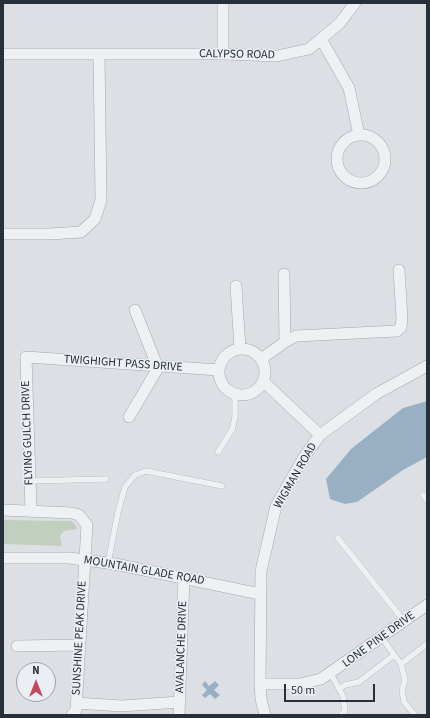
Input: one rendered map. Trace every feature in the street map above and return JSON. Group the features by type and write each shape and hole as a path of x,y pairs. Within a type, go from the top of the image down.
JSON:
{"street":[{"path":"223,3 223,54"},
{"name":"CALYPSO ROAD","path":"3,54 223,54 277,56 309,49 340,23 355,3"},
{"path":"321,39 349,88 359,135"},
{"path":"3,234 50,234 81,232 95,219 101,200 99,54"},
{"path":"359,135 368,136 380,144 384,153 385,164 378,177 360,184 344,177 339,169 337,155 345,141 359,135"},
{"path":"261,359 284,342 296,336 397,331 401,327 402,319 399,270"},
{"path":"284,274 284,342"},
{"path":"236,286 240,349"},
{"path":"129,417 158,366 135,310"},
{"path":"240,349 252,351 261,359 265,368 264,382 260,388 249,395 235,394 224,387 221,382 219,370 226,356 232,351 240,349"},
{"name":"TWIGHIGHT PASS DRIVE","path":"26,357 219,370"},
{"name":"FLYING GULCH DRIVE","path":"26,357 31,510"},
{"name":"WIGMAN ROAD","path":"265,715 261,699 260,684 261,571 276,506 304,457 320,435 376,394 427,366"},
{"path":"264,382 320,435"},
{"path":"3,510 31,510"},
{"name":"SUNSHINE PEAK DRIVE","path":"31,510 72,513 84,519 87,525 76,710 72,715"},
{"name":"MOUNTAIN GLADE ROAD","path":"3,558 85,560 108,563 260,594"},
{"name":"AVALANCHE DRIVE","path":"180,715 179,702 184,578"},
{"name":"LONE PINE DRIVE","path":"260,684 300,684 321,679 331,674 427,605"},
{"path":"17,646 80,645"},
{"path":"76,702 122,706 179,702"}],"lane":[{"path":"218,452 232,430 235,418 235,394"},
{"path":"108,563 118,512 126,487 135,475 146,471 222,486"},
{"path":"30,481 106,479"},
{"path":"423,495 427,500"},
{"path":"338,538 405,621"},
{"path":"382,638 401,664 405,680 402,690 404,702 414,715"},
{"path":"401,664 427,644"},
{"path":"339,689 345,685 359,682 394,655"},
{"path":"331,674 343,696 345,711 340,715"}],"green space":[{"path":"3,520 70,521 73,522 78,529 64,531 60,536 62,546 3,544"}],"water":[{"path":"427,401 427,457 403,470 357,502 345,504 330,499 326,479 351,449 403,408"},
{"path":"205,681 209,686 215,681 219,685 214,690 220,695 215,699 210,694 205,698 202,695 207,690 202,685"}]}
